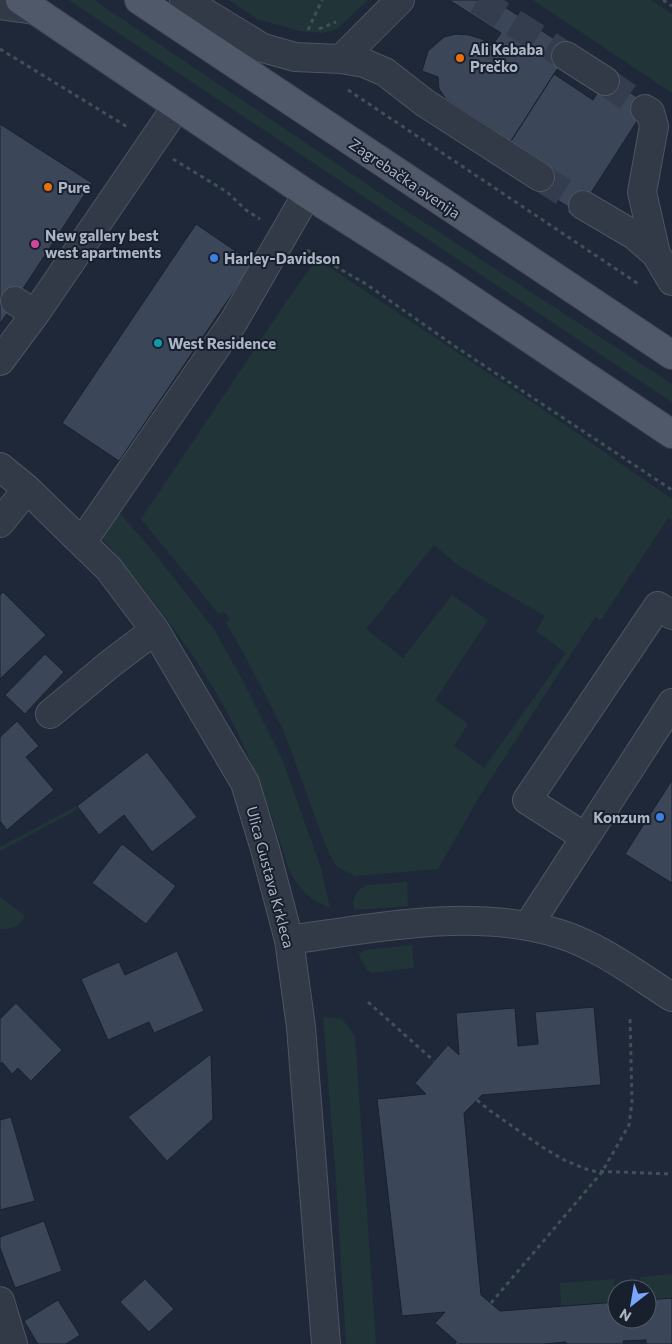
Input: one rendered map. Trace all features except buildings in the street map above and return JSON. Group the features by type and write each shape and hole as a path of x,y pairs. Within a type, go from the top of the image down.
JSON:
{"main road":[{"name":"Zagrebačka avenija","path":"139,0 672,355"},
{"path":"28,5 308,194 442,280 672,434"}],"street":[{"path":"184,0 263,48 295,58 321,52 400,0"},
{"path":"0,5 28,5"},
{"path":"321,52 364,63 384,72 425,103 540,177"},
{"path":"566,56 605,81"},
{"path":"0,360 25,307 178,106"},
{"path":"645,109 650,112 654,126 642,192 656,254 672,281"},
{"path":"82,542 234,321 308,194"},
{"path":"583,205 634,235 656,254"},
{"name":"Ulica Gustava Krkleca","path":"0,467 27,489 109,569 156,630 245,783 289,940 301,1028 326,1344"},
{"path":"0,523 27,489"},
{"path":"585,837 527,800 658,606 672,615"},
{"path":"50,714 110,664 156,630"},
{"path":"528,926 672,703"},
{"path":"289,940 412,924 494,921 528,926 561,934 592,948 672,997"},
{"path":"0,1301 13,1344"}],"path":[{"path":"322,0 321,52 330,78 645,289"},
{"path":"662,0 672,6"},
{"path":"321,52 323,27 344,19"},
{"path":"0,49 129,128"},
{"path":"169,156 201,174 227,192 246,210"},
{"path":"299,245 366,284 672,490"},
{"path":"368,1002 434,1061"},
{"path":"491,1303 602,1172 629,1125 632,1102 630,1018"},
{"path":"477,1100 511,1126 566,1161 591,1171 672,1174"}],"green space":[{"path":"69,0 94,0 402,208 672,384 672,402"},
{"path":"229,0 368,0 337,29 323,33 300,31 257,19"},
{"path":"533,0 651,0 672,14 672,93"},
{"path":"315,262 323,263 538,406 672,499 672,520 668,518 601,620 595,617 481,794 438,869 355,876 334,863 325,844 283,729 226,623 230,619 224,612 219,614 141,519 286,302","holes":["434,545 459,566 545,616 536,631 566,653 484,768 454,746 468,724 435,700 488,620 452,595 403,658 366,629"]},
{"path":"117,510 152,550 213,628 242,679 282,759 321,868 330,908 306,893 289,870 268,806 249,758 213,687 160,609 101,537"},
{"path":"77,806 78,808 73,812 0,851 0,847"},
{"path":"407,882 408,906 354,910 356,895 363,887 367,885"},
{"path":"0,897 25,916 18,925 12,928 0,929"},
{"path":"412,945 414,968 371,973 367,970 358,954 365,950"},
{"path":"323,1017 342,1019 355,1037 376,1344 346,1344 336,1179"},
{"path":"672,1274 672,1298 657,1299 657,1279 640,1279 640,1277"},
{"path":"607,1280 607,1303 561,1306 560,1283"}],"tunnel":[{"path":"478,0 566,56"},
{"path":"605,81 645,109"},
{"path":"540,177 583,205"}],"place":[{"name":"Ali Kebaba Prečko","path":"460,58"},
{"name":"Pure","path":"48,187"},
{"name":"New gallery best west apartments","path":"35,244"},
{"name":"Harley-Davidson","path":"214,258"},
{"name":"West Residence","path":"158,343"},
{"name":"Konzum","path":"660,817"}]}
